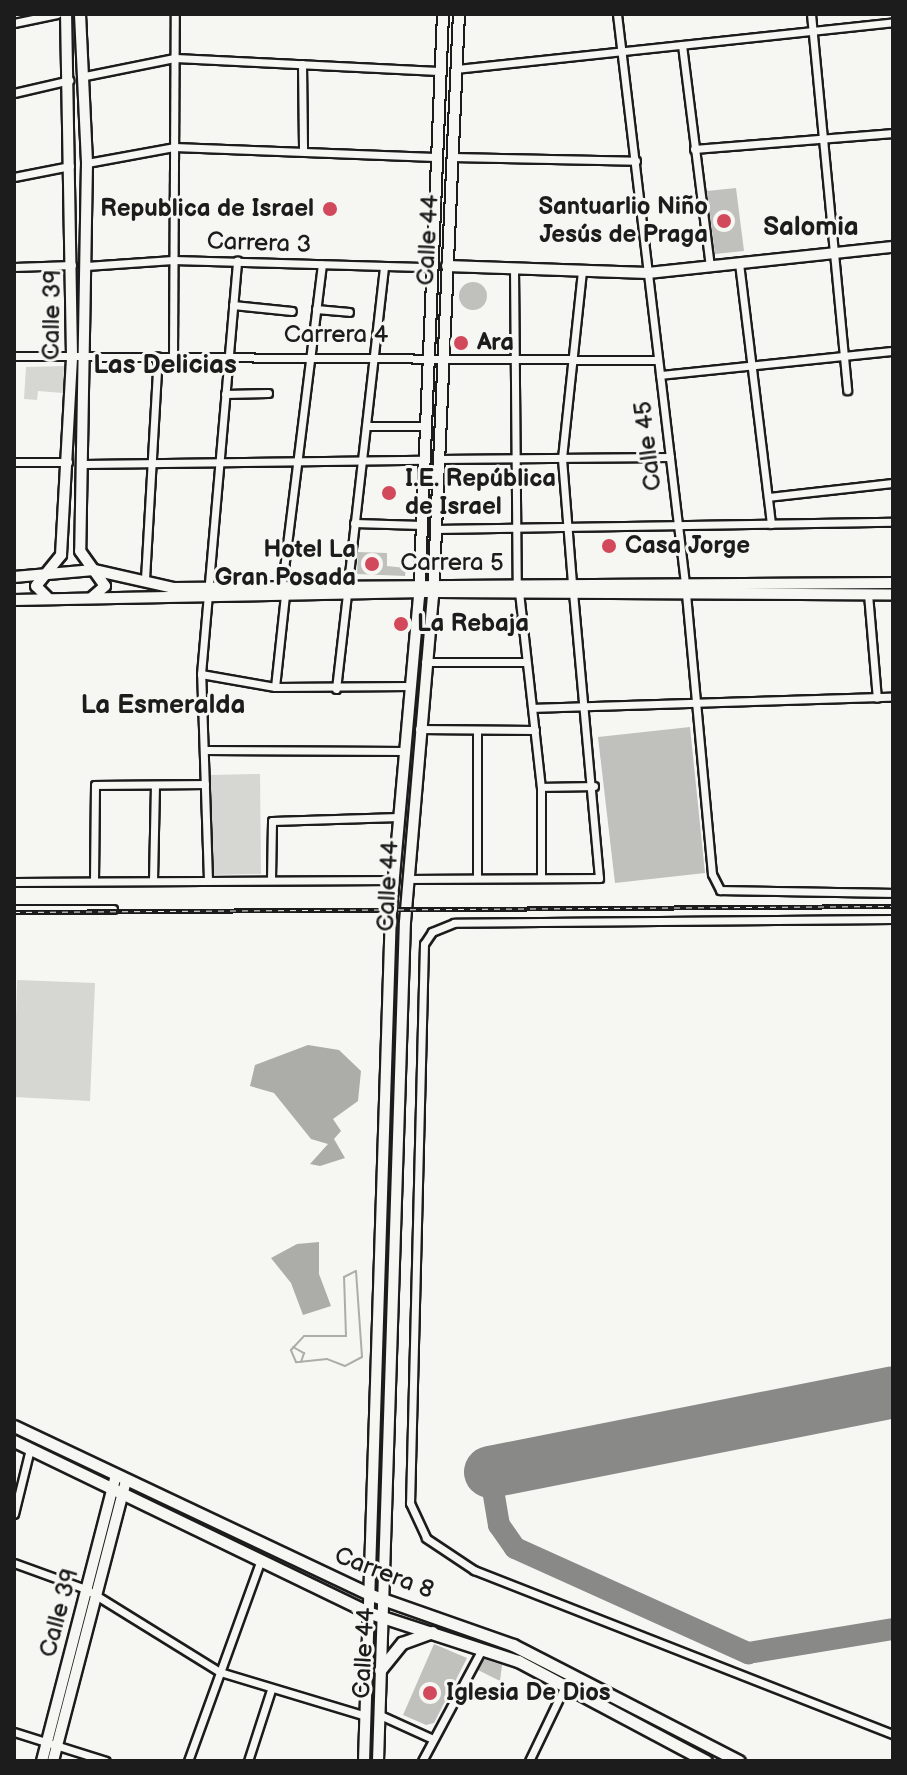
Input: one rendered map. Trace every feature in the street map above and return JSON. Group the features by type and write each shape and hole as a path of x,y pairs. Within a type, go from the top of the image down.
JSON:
{"main road":[{"name":"Calle 39","path":"43,571 61,555 68,462 72,356 72,166 66,14"},
{"name":"Calle 39","path":"80,14 87,163 86,356 80,551 105,586 90,599"},
{"name":"Calle 44","path":"364,1761 394,880 420,588 443,14"},
{"name":"Calle 44","path":"378,1761 380,1670 387,1601 408,879 433,587 459,14"},
{"path":"438,107 454,108"},
{"path":"447,266 648,273 893,247"},
{"name":"Carrera 5","path":"14,577 43,571 94,570 145,579 173,588 207,592"},
{"path":"43,571 36,586 50,600"},
{"name":"Carrera 5","path":"14,600 433,587 685,588 893,583"},
{"name":"Carrera 5","path":"685,588 893,594"},
{"name":"Carrera 8","path":"14,1426 261,1559 370,1613 483,1647 565,1686 706,1761"},
{"name":"Carrera 8","path":"14,1441 120,1483 371,1595 513,1645 739,1761"},
{"name":"Calle 39","path":"42,1761 50,1742 120,1483"},
{"path":"380,1670 402,1643 435,1632"},
{"name":"Calle 39","path":"50,1742 53,1761"}],"street":[{"path":"14,23 57,14"},
{"path":"173,356 175,14"},
{"name":"Calle 45","path":"617,14 685,588 712,874 720,890 893,893"},
{"path":"811,14 847,390"},
{"path":"456,69 893,22"},
{"path":"682,45 710,266"},
{"path":"85,76 174,58 440,71"},
{"path":"302,64 303,151"},
{"path":"14,93 71,80"},
{"path":"694,149 893,133"},
{"path":"87,163 174,147 435,157"},
{"path":"452,157 636,161"},
{"path":"14,177 72,166"},
{"name":"Carrera 3","path":"86,266 173,260 431,267"},
{"path":"208,880 201,674 237,261"},
{"path":"739,263 771,524"},
{"path":"275,687 297,462 322,264"},
{"path":"14,267 72,265"},
{"path":"336,689 384,267"},
{"path":"514,268 515,528 518,587 541,787 541,878"},
{"path":"408,879 599,878 594,786 572,588 562,458 582,271"},
{"path":"233,305 292,311"},
{"path":"316,309 349,312"},
{"path":"660,375 753,369 893,351"},
{"name":"Carrera 4","path":"14,356 443,355 658,360"},
{"path":"145,579 158,356"},
{"path":"225,394 268,393"},
{"path":"366,426 426,426"},
{"path":"438,459 670,457"},
{"path":"84,464 424,460"},
{"path":"14,462 68,462"},
{"path":"768,497 893,483"},
{"path":"435,529 893,522"},
{"path":"354,523 422,525"},
{"path":"868,594 877,698"},
{"path":"425,662 526,662"},
{"path":"201,674 275,687 336,689 411,686"},
{"path":"533,708 893,697"},
{"path":"419,729 535,730"},
{"path":"477,730 477,878"},
{"path":"204,750 406,751"},
{"path":"94,881 95,785 205,784"},
{"path":"153,880 155,785"},
{"path":"541,787 594,786"},
{"path":"271,879 272,821 399,817"},
{"path":"14,882 394,880"},
{"path":"14,909 113,909"},
{"path":"893,919 454,923 432,932 424,944 410,1503 426,1538 474,1570 893,1734"},
{"path":"14,1514 30,1449"},
{"path":"188,1761 261,1559"},
{"path":"14,1563 90,1592 220,1672 271,1690 366,1716"},
{"path":"422,1761 483,1647"},
{"path":"529,1761 565,1686"},
{"path":"248,1761 271,1690"},
{"path":"380,1715 433,1739"},
{"path":"14,1732 106,1761"}],"shaded area":[{"path":"64,366 63,393 38,391 37,400 24,399 26,367"},
{"path":"260,774 261,874 210,875 209,775"},
{"path":"17,980 95,983 90,1101 14,1097"},
{"path":"308,1045 339,1050 361,1071 358,1101 333,1119 341,1131 334,1139 345,1158 320,1166 310,1164 328,1144 311,1139 274,1093 250,1086 255,1065"},
{"path":"319,1242 319,1274 331,1306 303,1315 291,1283 271,1258 297,1244"}],"building":[{"name":"Santuarlio Niño Jesús de Praga","path":"736,188 744,251 715,254 707,191"},
{"path":"473,282 483,286 487,296 483,306 473,310 463,306 459,296 463,286"},
{"name":"Hotel La Gran Posada","path":"358,552 387,553 387,566 406,568 405,576 357,574"},
{"path":"690,727 705,873 615,883 598,737"},
{"name":"Iglesia De Dios","path":"434,1644 467,1658 434,1723 426,1725 403,1715"},
{"path":"484,1659 502,1665 500,1681 478,1670"}],"waterway":[{"path":"356,1271 362,1357 345,1366 327,1359 296,1362 291,1350 304,1336 346,1336 344,1277 356,1271"},
{"path":"293,1347 304,1353 301,1362"}],"taxiway":[{"path":"490,1472 499,1525 515,1548 748,1653 893,1629"}],"runway":[{"path":"490,1472 893,1392"}],"railway":[{"path":"14,912 893,906"}],"place":[{"name":"Republica de Israel","path":"330,209"},
{"name":"Santuarlio Niño Jesús de Praga","path":"724,221"},
{"name":"Ara","path":"461,343"},
{"name":"I.E. República de Israel","path":"389,493"},
{"name":"Casa Jorge","path":"609,546"},
{"name":"Hotel La Gran Posada","path":"372,564"},
{"name":"La Rebaja","path":"401,624"},
{"name":"Iglesia De Dios","path":"430,1693"}],"district":[{"name":"Salomia","path":"811,228"},
{"name":"Las Delicias","path":"165,366"},
{"name":"La Esmeralda","path":"163,706"}]}
